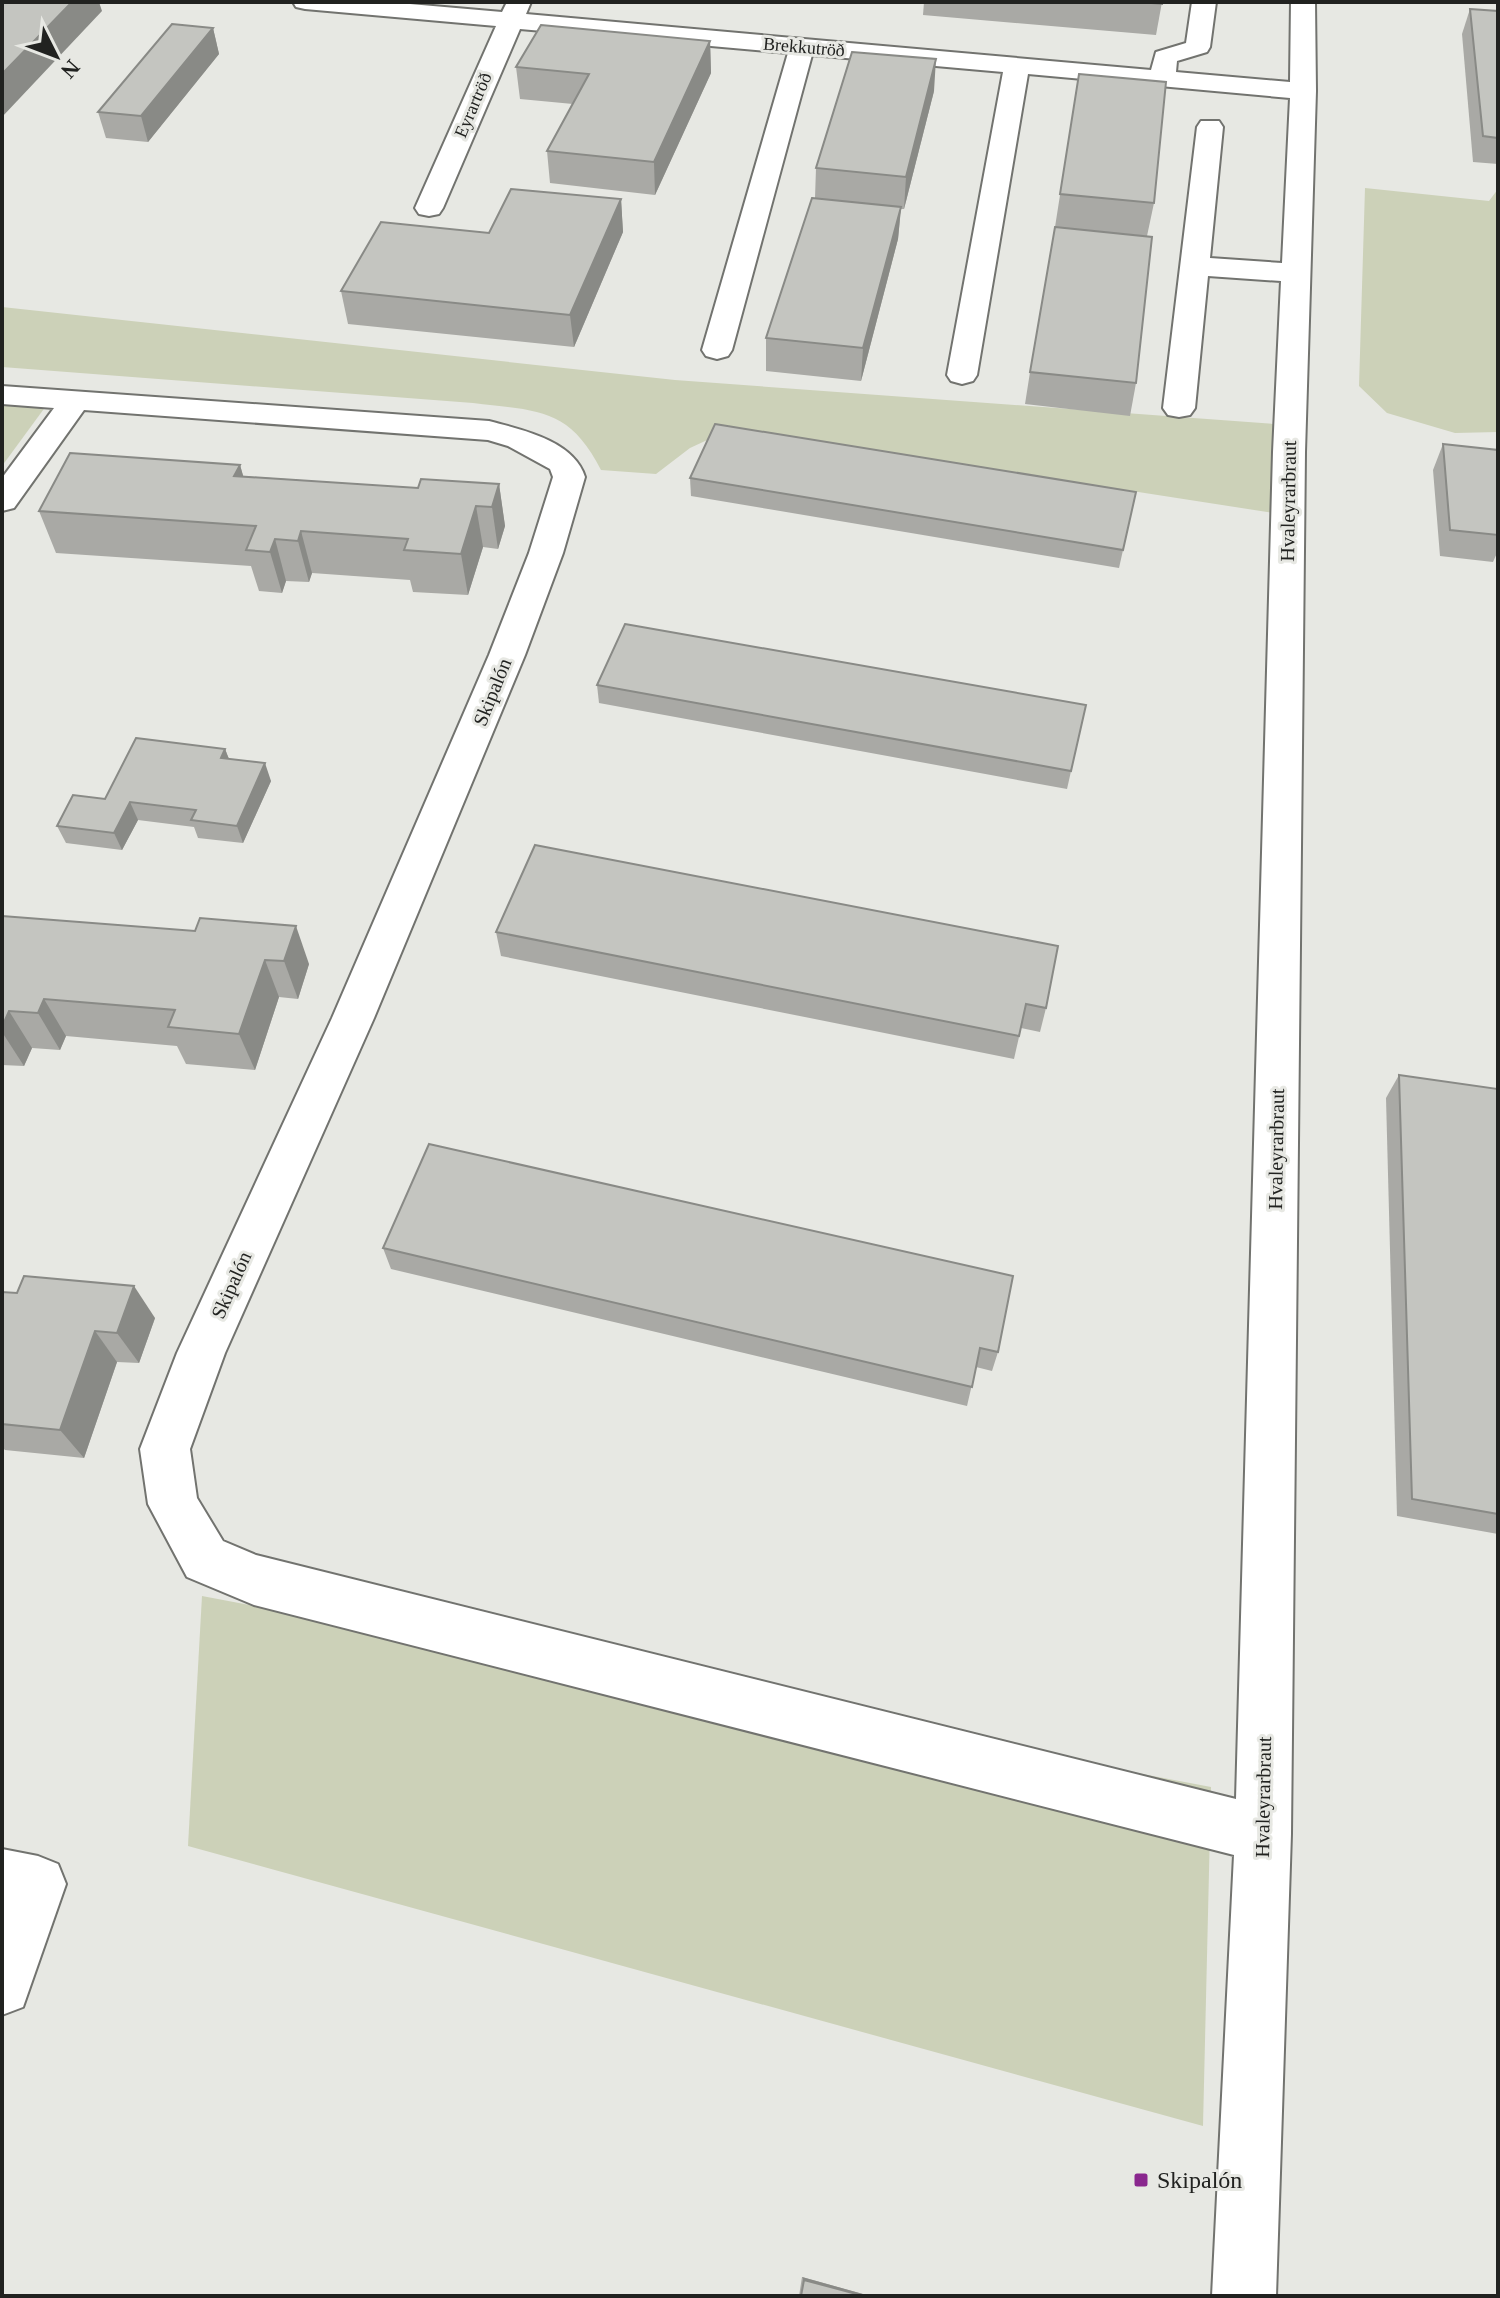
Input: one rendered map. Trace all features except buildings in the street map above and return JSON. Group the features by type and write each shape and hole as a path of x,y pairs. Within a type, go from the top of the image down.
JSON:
{"street":[{"name":"Brekkutröð","path":"305,2 514,12 802,47 1303,91"},
{"path":"1163,79 1165,57 1198,47 1204,2"},
{"name":"Hvaleyrarbraut","path":"1244,2296 1263,1834 1289,452 1303,91 1303,2"},
{"name":"Eyrartröð","path":"429,208 514,12"},
{"path":"717,350 802,47"},
{"path":"962,375 1017,66"},
{"path":"1179,408 1210,127"},
{"path":"1195,266 1296,273"},
{"name":"Skipalón","path":"2,395 489,431 542,449 565,464 569,477 540,567 459,771 353,1018 201,1353 165,1449 173,1504 205,1559 254,1580 1263,1834"},
{"path":"2,501 75,401"},
{"path":"2,1877 38,1884 2,1986"}],"green space":[{"path":"1365,188 1489,201 1498,189 1498,432 1455,433 1387,413 1359,386"},
{"path":"2,307 675,380 1302,426 1293,516 731,429 690,448 656,474 601,470 589,449 563,423 549,416 516,408 2,367"},
{"path":"2,401 46,406 2,466"},
{"path":"202,1596 1211,1787 1203,2126 188,1846"}],"place":[{"name":"Skipalón","path":"1141,2180"}]}
